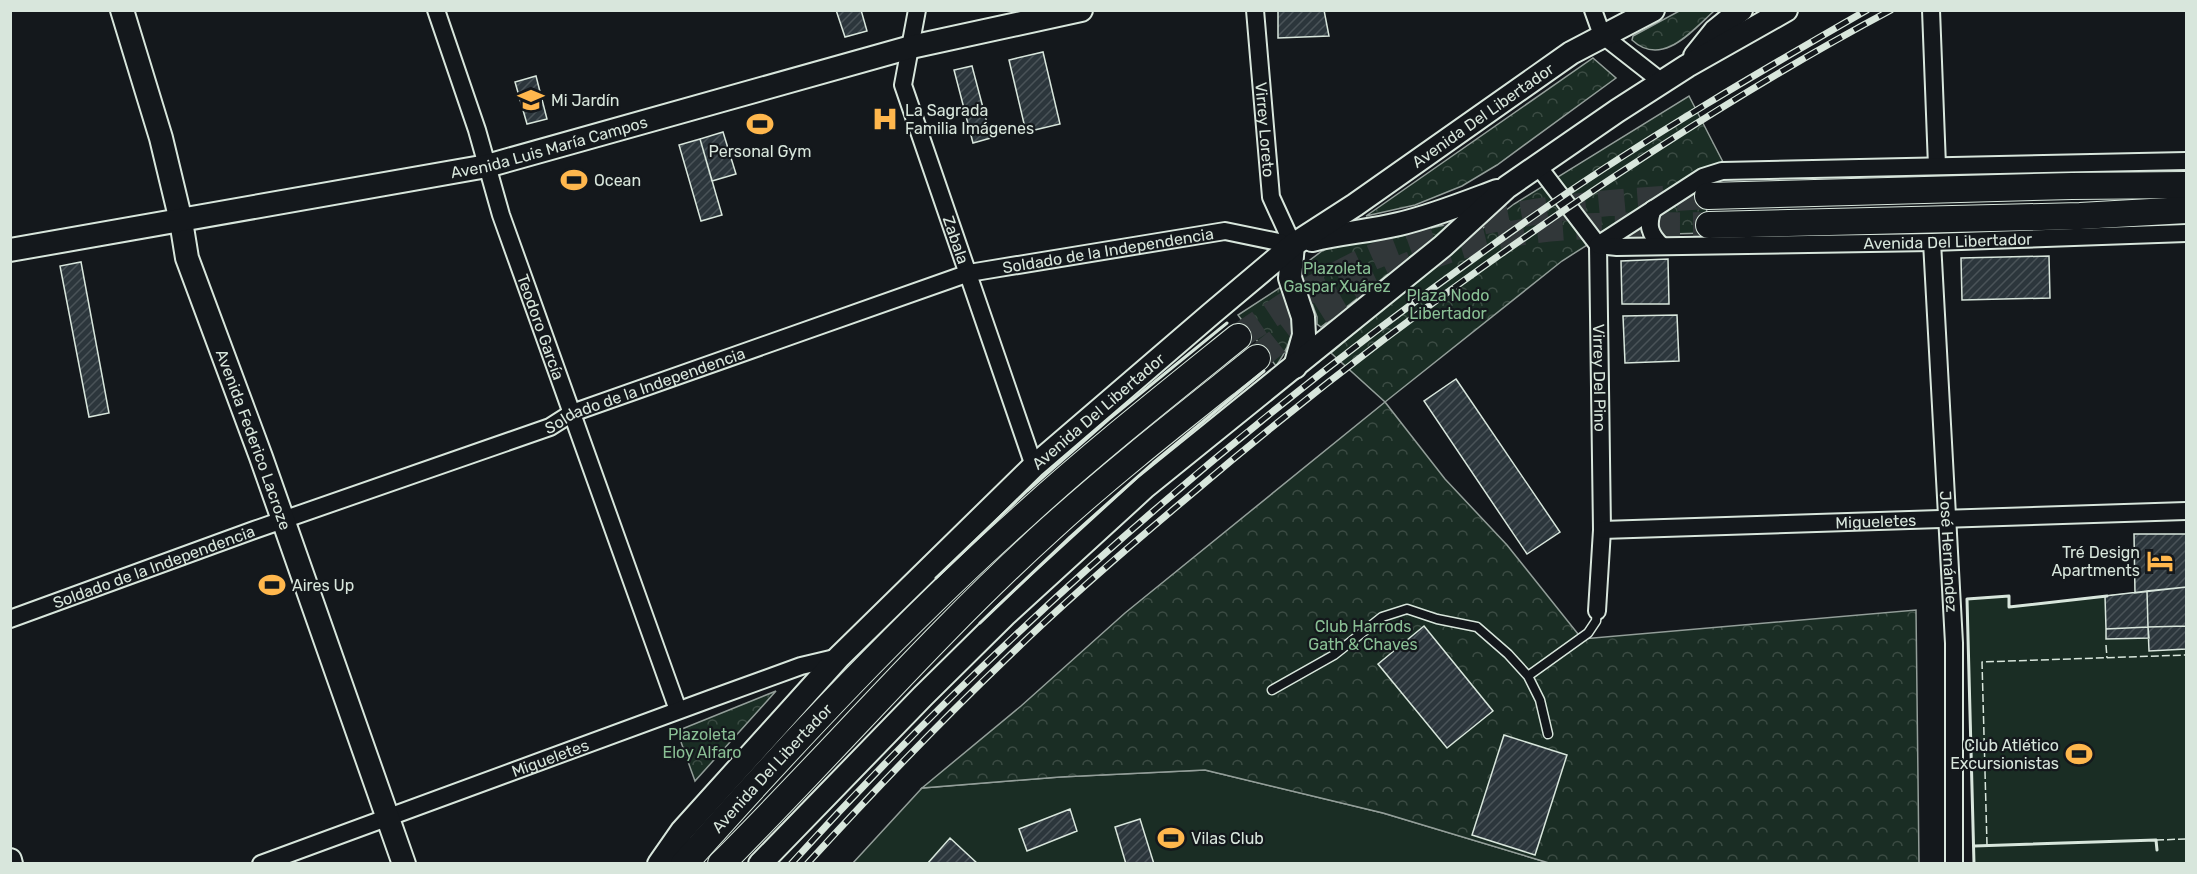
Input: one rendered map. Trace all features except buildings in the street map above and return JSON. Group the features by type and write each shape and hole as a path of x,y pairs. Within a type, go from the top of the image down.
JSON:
{"main road":[{"name":"Avenida Federico Lacroze","path":"122,10 161,138 181,221 187,258 404,864"},
{"name":"Avenida Luis María Campos","path":"10,250 487,166 911,47 1081,10"},
{"name":"Avenida Del Libertador","path":"659,864 682,831 839,657 1034,466 1293,245 1355,205 1571,53 1653,10"},
{"path":"1687,66 1715,31 1741,10"},
{"path":"760,864 923,696 1072,552 1145,487 1443,246 1507,187 1687,66 1786,10"},
{"path":"1708,196 2187,185"},
{"path":"1295,367 1304,335 1303,317 1290,278 1293,245 1340,233 1399,224 1507,187"},
{"name":"Avenida Del Libertador","path":"1709,225 2080,216 2187,210"},
{"name":"Avenida Del Libertador","path":"684,864 859,674 939,595 1116,435 1238,337"},
{"name":"Avenida Del Libertador","path":"722,864 883,693 1050,529 1145,448 1257,358"}],"street":[{"name":"Teodoro García","path":"436,10 477,130 501,215 678,710"},
{"name":"Zabala","path":"916,10 903,86 1034,466"},
{"name":"Virrey Loreto","path":"1256,10 1271,197 1293,245"},
{"path":"1593,10 1602,35 1662,82"},
{"path":"1931,10 1937,166"},
{"path":"1538,165 1598,245 1702,177 1722,171 2187,161"},
{"path":"1653,209 1648,221 1650,233 1662,246"},
{"name":"Soldado de la Independencia","path":"10,619 550,428 572,413 969,273 1225,231 1293,245"},
{"name":"Avenida Del Libertador","path":"1598,245 1617,247 1932,242 2187,233"},
{"name":"José Hernández","path":"1932,242 1954,644 1954,864"},
{"name":"Virrey Del Pino","path":"1597,611 1602,530 1598,245"},
{"name":"Migueletes","path":"1602,530 2187,511"},
{"name":"Migueletes","path":"261,864 678,710 801,666 839,657"}],"lane":[{"path":"1272,690 1334,655 1382,617 1407,609 1437,619 1477,627 1508,654 1528,676 1540,700 1548,734"},
{"path":"1528,676 1588,633 1596,621 1597,611"}],"green space":[{"path":"1681,10 1714,11 1686,36 1665,48 1654,50 1643,48 1632,40 1633,36"},
{"path":"1593,58 1616,78 1497,165 1462,186 1415,205 1366,216"},
{"name":"Plaza Nodo Libertador","path":"1689,96 1723,162 1710,167 1562,261 1385,402 1331,353 1426,272 1514,204"},
{"path":"1705,182 1708,233 1669,234 1664,230 1664,213"},
{"name":"Plazoleta Gaspar Xuárez","path":"1453,223 1321,327 1317,324 1317,317 1301,274 1302,266 1322,251 1330,247 1392,237"},
{"path":"1284,285 1292,327 1288,345 1276,366 1238,315"},
{"name":"Club Harrods Gath & Chaves","path":"1385,402 1445,479 1507,545 1582,639 1916,610 1919,863 1549,863 1383,813 1205,770 1060,777 922,788 1021,706 1125,613"},
{"name":"Club Atlético Excursionistas","path":"2186,587 2186,863 1974,863 1967,599 2009,596 2009,607"},
{"name":"Plazoleta Eloy Alfaro","path":"776,691 695,781 677,731"},
{"name":"Vilas Club","path":"1205,770 1383,813 1549,863 852,864 922,788 1060,777"}],"tunnel":[{"path":"1238,337 1330,278 1403,245 1445,231 1532,212 1619,202 1708,196"},
{"path":"1257,358 1329,305 1398,270 1471,243 1521,232 1548,229 1709,225"}],"railway":[{"path":"791,864 877,772 1057,597 1151,513 1345,354 1548,206 1626,154 1867,10"},
{"path":"807,864 930,734 1050,617 1142,536 1303,402 1381,342 1548,221 1692,126 1791,66 1891,10"}],"fence":[{"path":"2106,645 2107,658"},
{"path":"1987,845 1982,662 2186,655"},
{"path":"2156,840 2186,839"}],"wall":[{"path":"936,578 1027,491 1109,419 1227,323"},
{"path":"980,623 1070,537 1153,463 1264,371"},
{"path":"1974,864 1967,599 2009,596 2009,607 2107,596"},
{"path":"1974,846 2156,840 2157,850"}],"place":[{"name":"Mi Jardín","path":"531,100"},
{"name":"La Sagrada Familia Imágenes","path":"885,119"},
{"name":"Personal Gym","path":"760,124"},
{"name":"Ocean","path":"574,180"},
{"name":"Tré Design Apartments","path":"2160,561"},
{"name":"Aires Up","path":"272,585"},
{"name":"Club Atlético Excursionistas","path":"2079,754"},
{"name":"Vilas Club","path":"1171,838"}]}
